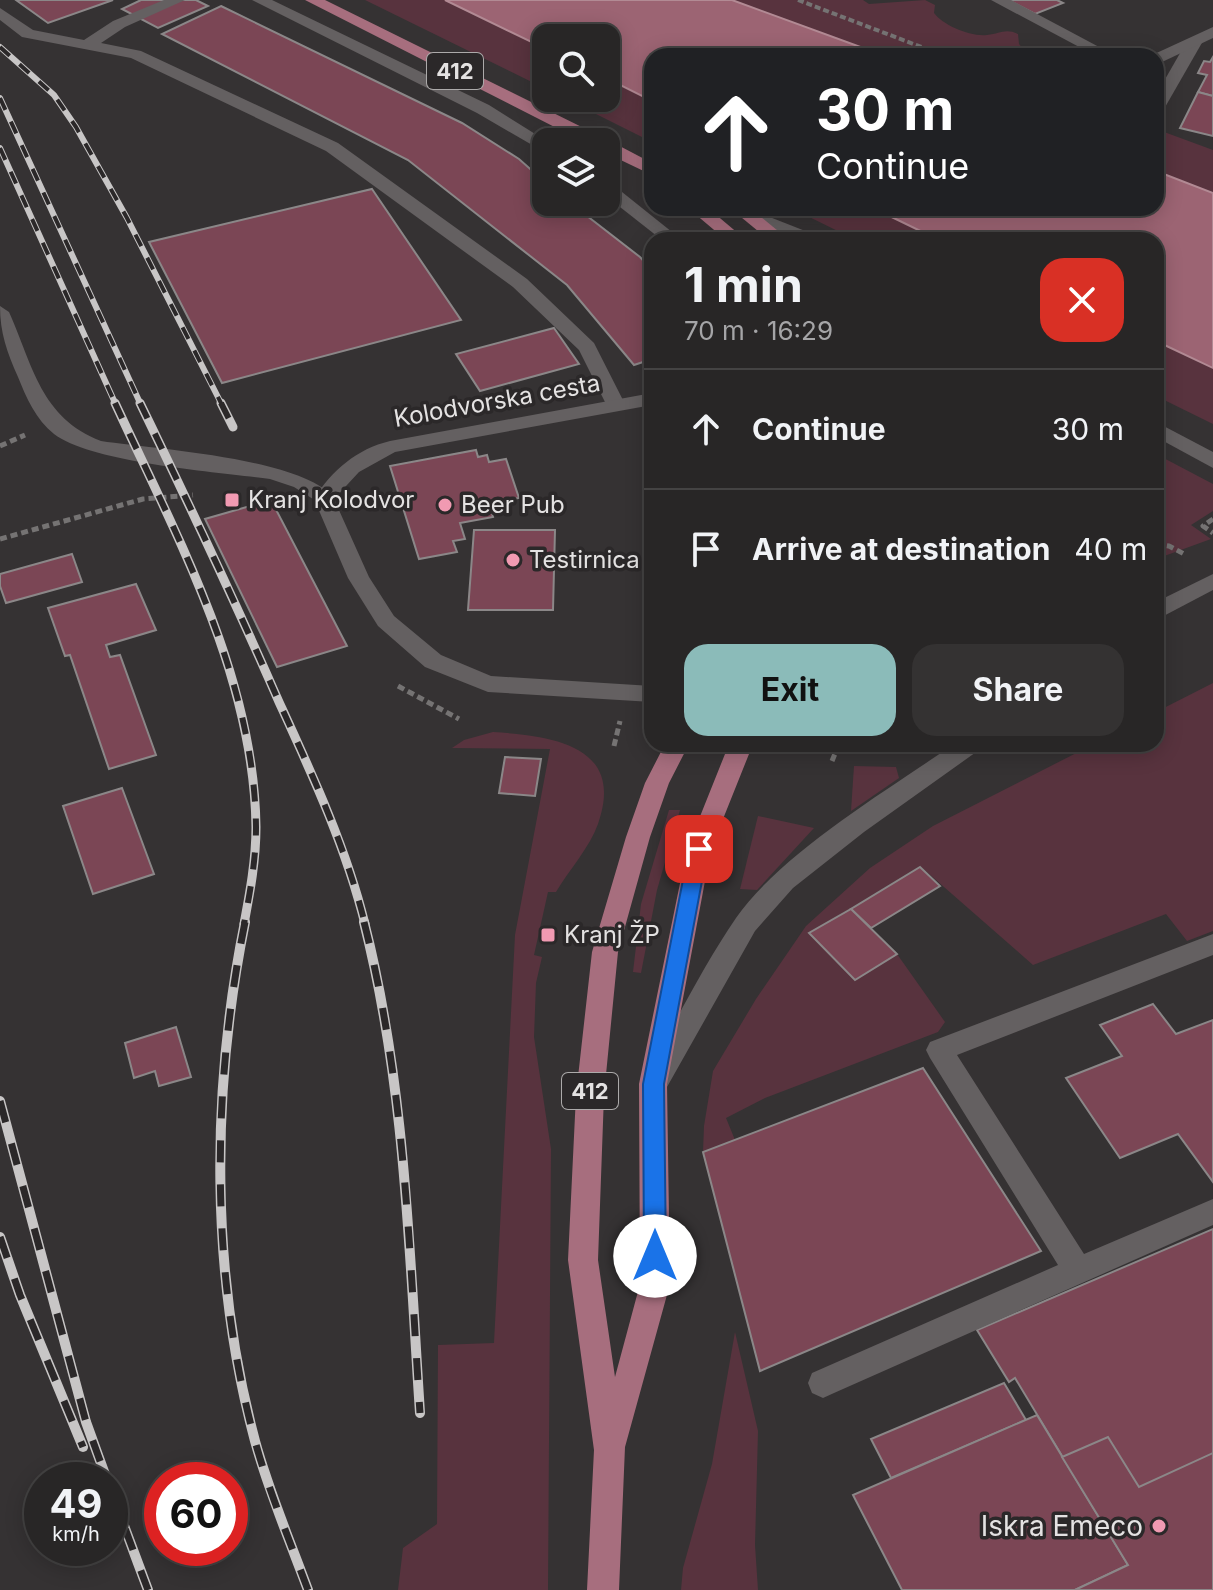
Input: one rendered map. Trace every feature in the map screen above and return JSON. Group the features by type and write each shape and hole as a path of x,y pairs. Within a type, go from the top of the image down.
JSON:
{"main road":[{"name":"412","path":"313,0 569,128"},
{"path":"620,153 644,166"},
{"path":"707,216 727,232"},
{"path":"750,216 770,232"},
{"name":"412","path":"603,1590 610,1450 583,1260 590,1095 605,952 643,823 657,783 673,752"},
{"name":"412","path":"610,1450 655,1284 653,1084 699,849 738,752"}],"street":[{"path":"87,45 119,24 177,0"},
{"path":"260,0 483,109 532,139"},
{"path":"999,0 1092,48"},
{"path":"0,13 28,34 135,54 332,147 520,283 587,347 616,406"},
{"path":"1164,55 1213,32"},
{"path":"1164,95 1195,41"},
{"path":"620,199 663,232"},
{"path":"756,216 793,232"},
{"path":"0,312 41,404 53,422 72,437 98,447 272,473 301,482 324,499 359,578 386,621 433,661 488,684 644,694"},
{"name":"Kolodvorska cesta","path":"324,499 335,478 358,462 390,447 644,401"},
{"path":"1164,433 1213,461"},
{"path":"1164,608 1213,581"},
{"path":"653,1084 746,924 784,881 855,825 960,752"},
{"path":"1078,1270 939,1050 1213,944"},
{"path":"823,1383 1213,1212"}],"path":[{"path":"798,0 924,48"},
{"path":"0,539 143,499 204,495"},
{"path":"1213,519 1203,526 1213,533"},
{"path":"1164,545 1186,555"},
{"path":"398,686 459,719"},
{"path":"832,761 836,752"}],"shaded area":[{"path":"365,0 445,0 532,42 532,82"},
{"path":"445,0 732,0 863,48 644,48 644,97 620,85 620,24 532,24 532,42"},
{"path":"732,0 863,0 869,4 925,0 935,5 934,13 950,26 980,35 1013,32 1018,34 1022,48 863,48"},
{"path":"620,85 644,97 644,138 592,112 620,112"},
{"path":"1164,132 1213,150 1213,193 1164,174"},
{"path":"1164,174 1213,193 1213,368 1164,345 1164,232 922,232 890,216 1164,216"},
{"path":"807,216 890,216 922,232 840,232"},
{"path":"1164,345 1213,368 1213,424 1164,400"},
{"path":"1164,458 1213,484 1213,511 1191,525 1211,539 1164,556"},
{"path":"1213,683 1213,931 1187,941 1166,914 1033,965 920,866 810,933 855,980 897,954 945,1022 938,1032 765,1098 726,1118 735,1140 703,1152 713,1071 756,999 806,926 870,868 933,826 1078,752 1164,752 1164,708"},
{"path":"493,732 537,737 577,750 592,761 601,776 604,797 598,824 590,841 556,892 548,892 534,955 542,957 536,983 534,1037 551,1149 548,1590 398,1590 403,1548 437,1524 438,1345 494,1343 515,935 550,749 452,748 464,740"},
{"path":"854,766 896,767 899,778 851,811"},
{"path":"669,810 680,810 657,890 641,973 633,972 641,904"},
{"path":"758,816 814,828 757,890 740,889"},
{"path":"735,1332 758,1431 755,1545 758,1590 681,1590 683,1568 712,1464"}],"building":[{"path":"16,0 113,0 48,23"},
{"path":"141,0 196,0 208,6 158,28 122,9"},
{"path":"1008,0 1057,0 1063,3 1035,14"},
{"path":"221,6 462,123 519,159 532,171 532,216 587,216 644,261 644,362 634,365 567,285 408,160 162,34"},
{"path":"1213,57 1213,96 1198,92 1207,75 1198,73 1204,61 1210,62"},
{"path":"1198,92 1213,96 1213,136 1180,128"},
{"path":"372,189 461,320 222,383 149,242"},
{"path":"554,328 579,364 480,391 456,354"},
{"name":"Beer Pub","path":"476,450 478,457 487,455 489,462 506,459 519,498 489,503 493,517 460,523 465,539 453,541 457,552 419,559 390,466"},
{"path":"271,500 347,646 277,667 205,519"},
{"name":"Testirnica","path":"474,530 555,530 553,610 468,610"},
{"path":"72,554 82,582 6,603 0,586 0,574"},
{"path":"136,584 156,630 106,645 110,657 120,655 156,755 109,769 70,655 65,656 48,608"},
{"path":"505,757 541,759 535,796 499,793"},
{"path":"122,788 154,874 93,894 63,806"},
{"path":"920,867 940,886 871,928 851,909"},
{"path":"851,909 897,954 855,980 809,933"},
{"path":"1153,1004 1176,1034 1213,1020 1213,1182 1178,1134 1120,1158 1066,1078 1122,1056 1100,1025"},
{"path":"176,1027 191,1077 159,1086 155,1071 134,1078 125,1043"},
{"path":"923,1068 1041,1251 760,1371 703,1152"},
{"path":"1213,1229 1213,1473 1103,1524 1015,1378 1009,1382 977,1330"},
{"path":"1004,1383 1026,1420 891,1478 871,1439"},
{"path":"1037,1415 1128,1565 1075,1590 902,1590 853,1495"},
{"name":"Iskra Emeco","path":"1108,1437 1139,1487 1213,1453 1213,1590 1075,1590 1128,1565 1062,1457"}],"railway":[{"path":"0,47 54,95 76,127 127,218 222,405"},
{"path":"0,98 141,405"},
{"path":"0,148 116,405"},
{"path":"115,403 208,609 242,716 252,771 256,827 254,864 244,924"},
{"path":"140,403 316,784 348,867 365,924"},
{"path":"222,405 233,427"},
{"path":"245,922 234,986 221,1116 223,1248 240,1377 255,1441 308,1590"},
{"path":"364,922 378,983 397,1105 420,1413"},
{"path":"0,1101 86,1422 100,1462"},
{"path":"0,1237 20,1295 83,1447"},
{"path":"128,1536 148,1590"}],"place":[{"name":"Kranj Kolodvor","path":"232,500"},
{"name":"Beer Pub","path":"445,505"},
{"name":"Testirnica","path":"513,560"},
{"name":"Kranj ŽP","path":"548,935"},
{"name":"Iskra Emeco","path":"1159,1526"}],"route":[{"path":"655,1256 653,1084 699,849"}]}
